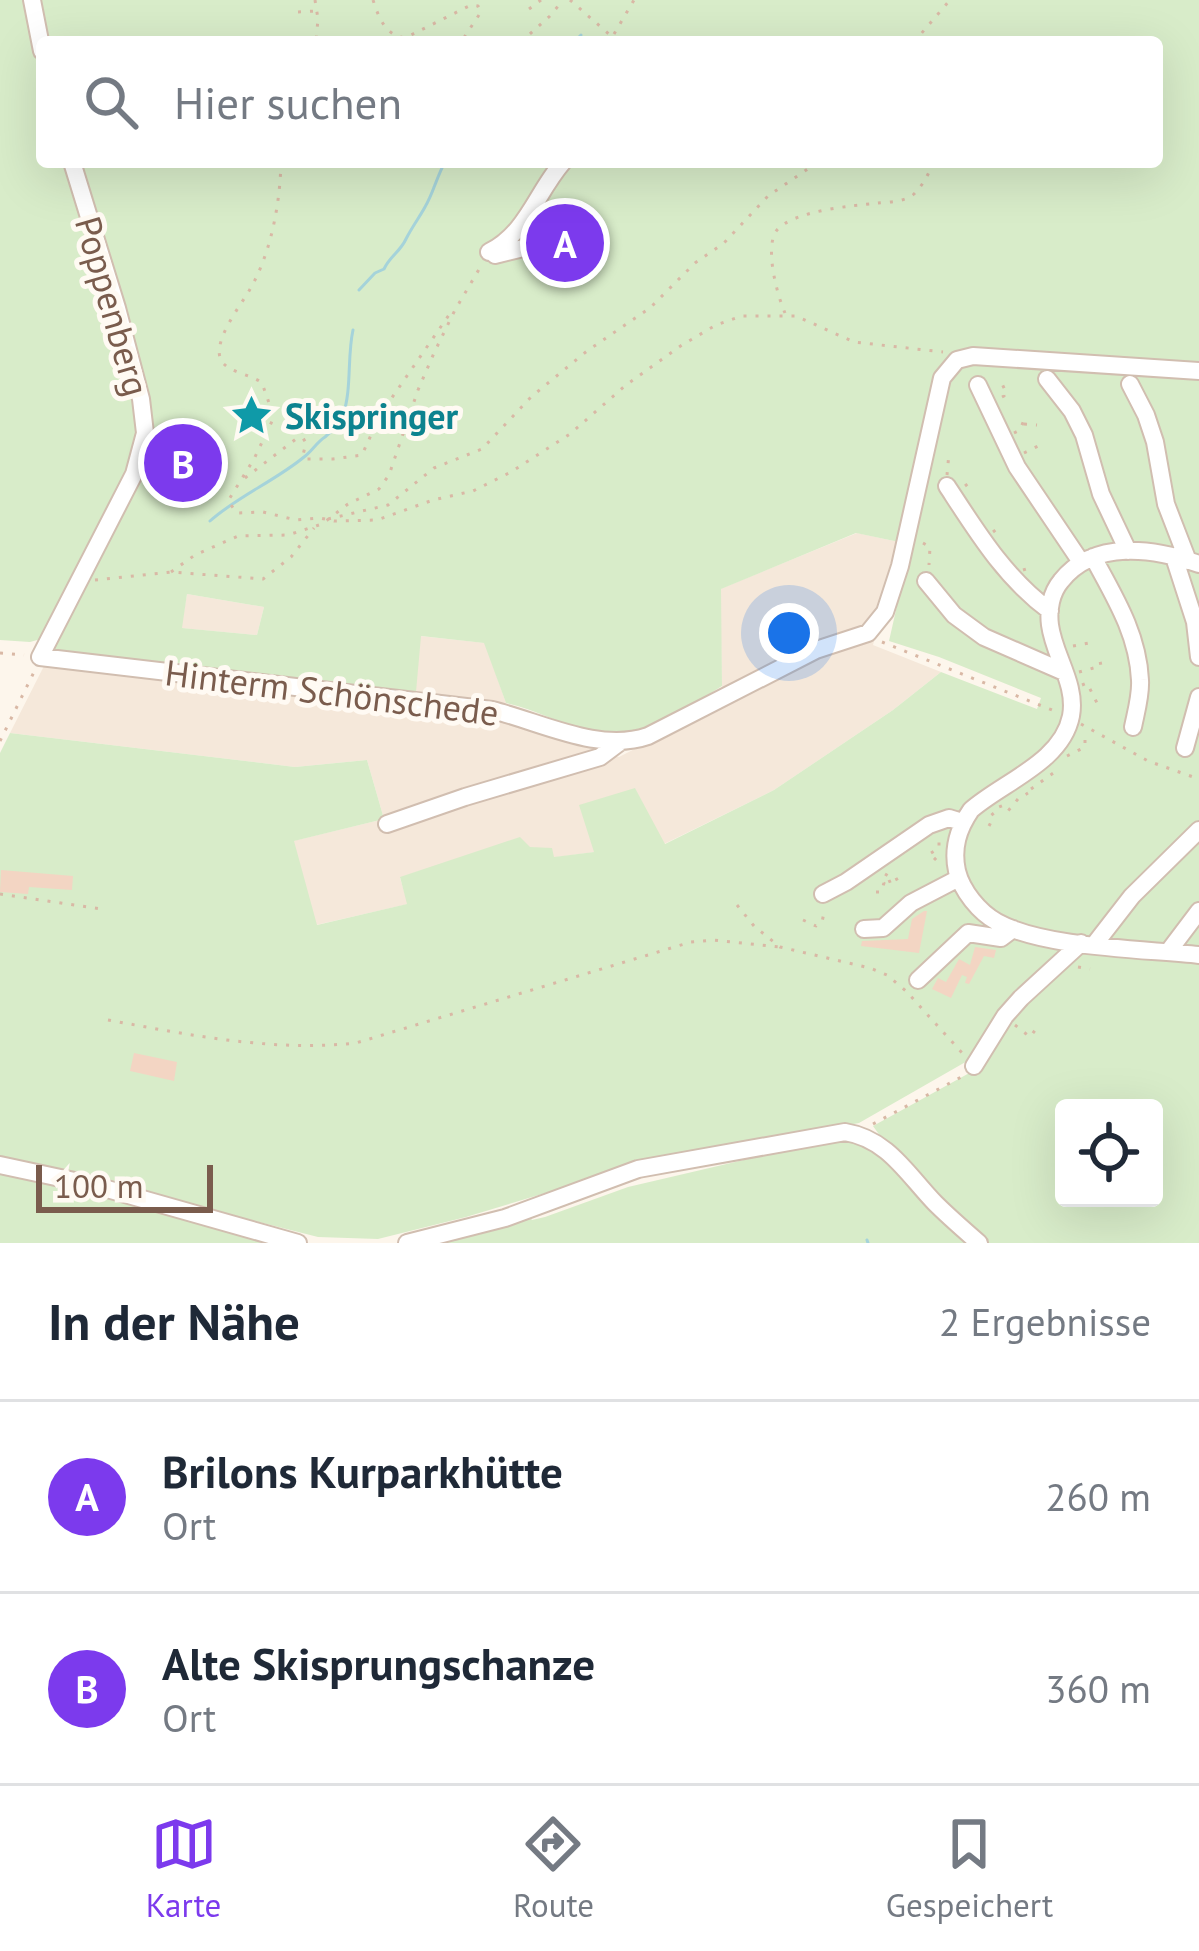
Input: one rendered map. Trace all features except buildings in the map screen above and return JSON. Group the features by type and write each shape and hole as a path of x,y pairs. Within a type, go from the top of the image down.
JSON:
{"street":[{"path":"32,0 39,36"},
{"name":"Poppenberg","path":"40,657 132,478 146,433 117,308 74,168"},
{"path":"489,252 519,230 558,168"},
{"path":"489,252 499,255 548,242"},
{"path":"868,633 892,597 942,378 953,363 968,356 1199,371"},
{"path":"1047,379 1084,435 1101,494 1128,551"},
{"path":"1130,384 1146,416 1166,504 1187,561 1199,657"},
{"path":"978,385 1033,494 1124,614 1140,679 1133,727"},
{"path":"947,486 984,544 1031,597 1050,611"},
{"path":"1187,561 1113,551 1075,565 1055,589 1049,623 1071,698 1071,718 1047,755 991,801 971,810 956,841 955,860 958,878 984,914 1013,929 1088,944 1199,955"},
{"path":"926,577 953,615 984,637 1065,673"},
{"name":"Hinterm Schönschede","path":"40,657 492,710 575,735 630,742 815,650 868,633"},
{"path":"1185,748 1199,697"},
{"name":"Hinterm Schönschede","path":"387,824 600,757 620,742"},
{"path":"823,894 877,870 940,819 962,823"},
{"path":"974,1066 1005,1016 1029,989 1088,944 1199,830"},
{"path":"863,928 883,928 911,903 958,878"},
{"path":"1168,952 1199,911"},
{"path":"918,980 968,933 1001,938 1013,929"},
{"path":"407,1243 486,1224 647,1167 828,1134 856,1134 879,1144 979,1243"},
{"path":"0,1165 93,1185 298,1243"}],"path":[{"path":"315,0 316,36"},
{"path":"373,0 385,28 396,36"},
{"path":"529,9 541,0"},
{"path":"528,36 563,0"},
{"path":"570,0 613,36 631,2"},
{"path":"919,36 950,0"},
{"path":"409,36 471,4 478,6 481,12 465,36"},
{"path":"298,12 318,11"},
{"path":"281,168 278,202 258,273 228,325 219,353 228,366 262,382 272,412 272,425 228,501 234,511 296,520 386,519 433,500 473,491 563,438 638,376 698,335 742,316 785,315 807,319 854,342 968,356"},
{"path":"327,520 388,505 434,469 482,448 531,397 657,302 695,263 724,243 768,196 809,168"},
{"path":"785,315 773,273 772,244 777,230 821,211 911,196 931,168"},
{"path":"171,572 195,555 238,536 288,535 315,526 386,482 418,390 454,310 489,252"},
{"path":"243,479 296,440 306,443 304,457 362,454 380,415 454,310"},
{"path":"987,404 1004,396 1001,388 1011,383"},
{"path":"264,408 256,412 260,419 272,412"},
{"path":"1002,438 1020,430 1026,416"},
{"path":"1022,424 1037,425"},
{"path":"947,486 949,453"},
{"path":"132,478 156,480 180,466"},
{"path":"80,579 171,572 263,579 291,557 315,526"},
{"path":"923,543 930,547 926,577"},
{"path":"868,633 898,650 1071,718 1148,760 1199,779"},
{"path":"1066,644 1089,643"},
{"path":"0,653 40,657 0,741"},
{"path":"1065,673 1101,666 1100,661"},
{"path":"1061,760 1084,747 1084,740"},
{"path":"991,801 1010,810 1016,800 1059,769"},
{"path":"989,826 994,816 991,801"},
{"path":"934,860 939,855 934,852 938,838"},
{"path":"877,870 891,879 900,879 903,873"},
{"path":"876,892 884,887 877,870"},
{"path":"884,887 892,890 891,879"},
{"path":"0,894 101,909"},
{"path":"802,920 816,926 822,922 823,894"},
{"path":"737,904 780,947"},
{"path":"108,1020 230,1042 356,1043 691,942 780,947 887,976 974,1066 856,1134"},
{"path":"1005,1016 1030,1036 1036,1029"}],"shaded area":[{"path":"857,533 899,542 873,645 941,672 774,790 664,844 635,789 595,852 400,878 408,904 316,925 293,841 384,819 367,760 295,767 10,733 45,664 413,706 420,636 485,643 506,703 503,717 619,757 728,701 722,686 720,589"},
{"path":"187,594 264,607 257,635 181,628"}],"green space":[{"path":"0,0 26,0 36,45 36,168 68,168 137,401 138,451 41,639 0,640"},
{"path":"36,0 1199,0 1199,366 951,360 899,542 856,533 721,589 722,686 642,729 606,734 588,731 506,703 484,643 421,636 416,692 47,649 146,454 79,168 1163,168 1163,36 45,36","holes":["187,594 264,607 257,635 182,628"]},
{"path":"974,362 1199,379 1199,1243 988,1243 912,1174 873,1126 973,1071 969,1060 859,1123 678,1153 378,1239 318,1237 0,1160 0,753 10,733 295,767 367,760 384,819 294,841 317,925 407,904 400,877 520,837 530,847 552,848 554,857 594,852 579,805 635,788 665,844 774,790 941,672 1037,709 1041,698 889,641 949,376 960,363"},
{"path":"825,1141 857,1142 878,1151 968,1243 430,1243 545,1217 628,1187"},
{"path":"0,1168 286,1243 0,1243"}],"waterway":[{"path":"359,290 404,243 442,168"},
{"path":"210,521 293,466 337,425 348,395 353,330"}],"place":[{"name":"Brilons Kurparkhütte","path":"565,243"},
{"name":"Skispringer","path":"251,415"},
{"name":"Alte Skisprungschanze","path":"183,463"}]}
